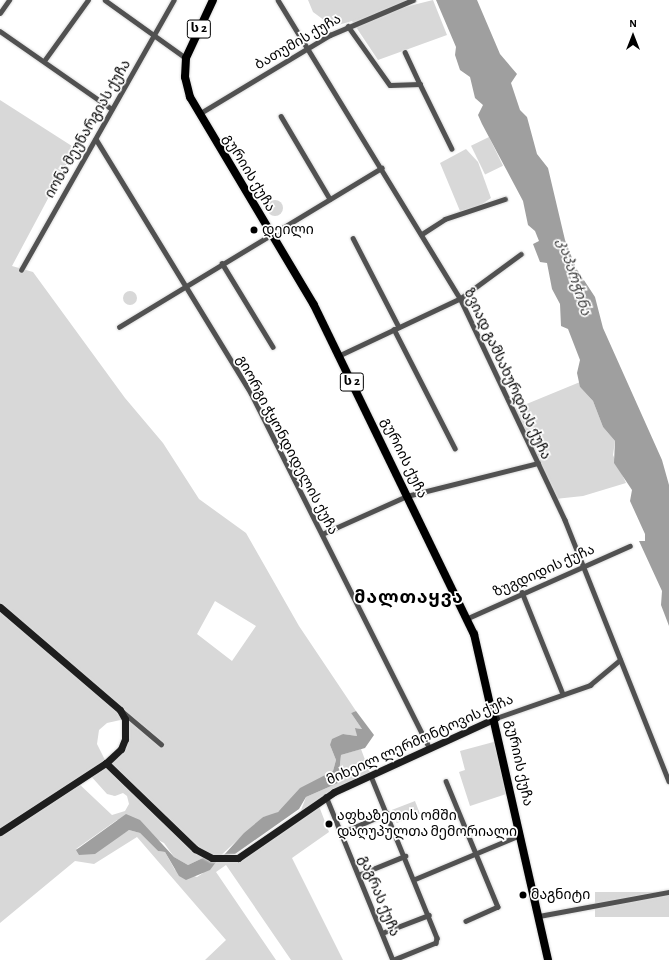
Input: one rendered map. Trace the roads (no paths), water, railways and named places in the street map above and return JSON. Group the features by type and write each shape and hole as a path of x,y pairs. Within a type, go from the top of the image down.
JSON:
{"highway":[{"name":"გურიის ქუჩა","path":"213,0 186,58 187,86 199,114 314,305 468,618 483,662 548,960"}],"street":[{"path":"0,13 9,0"},
{"path":"44,61 88,0"},
{"path":"105,0 186,58"},
{"name":"იონა მეუნარგიას ქუჩა","path":"22,270 174,0"},
{"name":"ზვიად გამსახურდიას ქუჩა","path":"278,0 461,298 538,463 582,565 669,781"},
{"name":"ბათუმის ქუჩა","path":"199,114 308,48 348,26 413,0"},
{"path":"348,26 390,85 420,84"},
{"path":"0,31 112,109"},
{"path":"405,52 452,150"},
{"path":"281,116 330,199"},
{"name":"გიორგი ჭყონდიდელის ქუჩა","path":"96,139 251,393 430,749"},
{"path":"119,327 184,285 382,168"},
{"path":"422,234 445,220 505,199"},
{"path":"353,238 455,448"},
{"path":"338,356 461,298 521,254"},
{"path":"222,263 273,347"},
{"path":"322,534 407,496 538,463"},
{"name":"ზუგდიდის ქუჩა","path":"468,618 582,565 630,546"},
{"path":"522,592 563,694"},
{"path":"0,607 161,744"},
{"name":"მიხეილ ლერმონტოვის ქუჩა","path":"106,763 195,849 212,858 238,858 326,796 496,718 563,694 603,677 620,660"},
{"path":"0,832 106,763 121,749 125,739 125,719 118,707"},
{"path":"371,776 415,879 429,915 436,943 393,960"},
{"path":"446,781 498,907 466,921"},
{"name":"გაგრას ქუჩა","path":"326,796 393,960"},
{"path":"341,834 387,813"},
{"path":"415,879 521,835"},
{"path":"358,874 405,856"},
{"path":"539,916 669,892"},
{"path":"382,933 429,915"}],"water":[{"name":"კაპარჭინა","path":"436,0 477,0 500,54 517,74 511,83 520,110 527,117 537,154 548,168 565,240 576,268 595,297 603,328 662,460 669,485 669,626 661,605 662,591 639,541 645,541 645,534 630,501 632,490 614,463 615,441 603,427 593,401 580,387 577,373 580,360 568,329 561,326 560,304 552,289 547,263 540,262 533,244 539,241 535,231 528,225 523,201 478,115 483,105 475,98 470,77 460,70 455,55 456,47"},
{"path":"356,711 374,735 365,748 341,755 338,783 306,797 299,809 235,854 224,855 244,833 263,817 278,812 300,788 333,771 336,760 330,745 332,739 343,734 357,736 355,728 362,729 351,713"},
{"path":"126,814 140,820 174,857 188,865 207,856 219,858 210,870 186,880 179,876 165,852 158,851 140,833 129,830 95,854 79,855 76,850"}],"place":[{"name":"დეილი","path":"254,230"},
{"name":"აფხაზეთის ომში დაღუპულთა მემორიალი","path":"329,824"},
{"name":"მაგნიტი","path":"523,895"}],"district":[{"name":"მალთაყვა","path":"409,598"}]}
